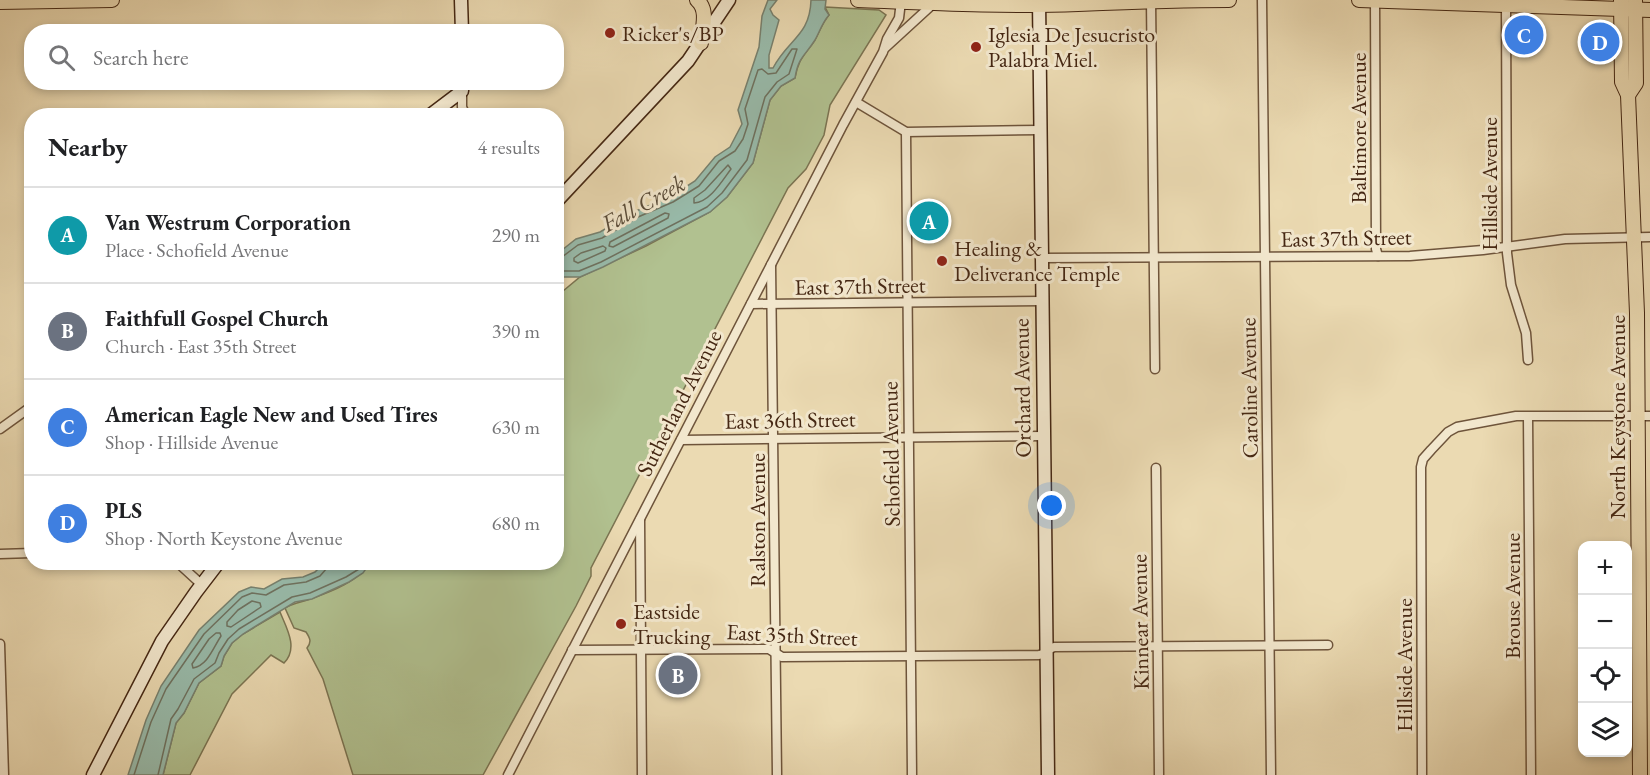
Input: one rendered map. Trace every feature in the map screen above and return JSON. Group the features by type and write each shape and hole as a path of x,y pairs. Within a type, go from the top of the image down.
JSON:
{"main road":[{"path":"0,2 112,0"},
{"path":"697,0 704,13 701,43"},
{"path":"858,0 1077,4 1151,0 1229,0"},
{"path":"1359,0 1560,8 1628,4 1650,10"},
{"name":"North Keystone Avenue","path":"1628,4 1622,82 1628,95 1637,313 1644,416 1645,643 1640,775"}],"street":[{"path":"461,0 462,24"},
{"path":"564,193 662,89 701,43 729,0"},
{"path":"1151,0 1155,369"},
{"name":"Caroline Avenue","path":"1262,0 1271,775"},
{"name":"Baltimore Avenue","path":"1375,0 1376,249 1378,256"},
{"name":"Sutherland Avenue","path":"508,775 884,48 899,18 900,1"},
{"name":"Orchard Avenue","path":"1039,2 1048,775"},
{"name":"Sutherland Avenue","path":"884,48 935,3"},
{"name":"Hillside Avenue","path":"1506,5 1507,247 1509,276 1526,333 1528,360"},
{"path":"438,108 459,90"},
{"path":"462,90 462,108"},
{"path":"856,102 906,132 1040,130"},
{"name":"Schofield Avenue","path":"906,132 912,775"},
{"name":"East 37th Street","path":"1042,258 1442,254 1565,239 1650,237"},
{"name":"Ralston Avenue","path":"771,264 777,775"},
{"name":"East 37th Street","path":"751,304 1042,301"},
{"path":"0,429 24,412"},
{"path":"1528,417 1644,416"},
{"name":"Hillside Avenue","path":"1422,775 1421,467 1431,450 1451,429 1508,417 1528,417"},
{"name":"Brouse Avenue","path":"1528,417 1531,775"},
{"name":"East 36th Street","path":"681,440 1044,436"},
{"name":"Kinnear Avenue","path":"1156,468 1159,775"},
{"path":"640,517 642,775"},
{"path":"0,554 24,553"},
{"path":"186,570 201,584"},
{"path":"93,775 159,646 212,570"},
{"path":"0,644 4,775"},
{"name":"East 35th Street","path":"572,650 769,650 782,657 1039,655 1054,647 1328,645"}],"green space":[{"path":"825,7 879,10 886,15 830,105 824,135 806,169 788,188 591,568 591,576 576,606 483,775 353,775 323,679 307,648 310,644 309,638 306,632 294,628 285,608 344,585 364,570 564,570 564,290 580,277 710,212 727,197 753,163 770,100 781,86 795,78 800,62 829,15"},
{"path":"280,612 291,644 291,651 284,663 271,655 232,694 190,775 163,775 176,723 184,713 199,683 221,666 232,643"}],"water":[{"name":"Fall Creek","path":"768,0 777,0 770,9 779,20 769,55 769,68 773,68 807,22 811,0 826,0 825,9 829,15 800,61 795,78 781,86 770,100 753,163 727,197 710,212 603,267 580,277 564,277 564,248 576,239 600,232 636,211 670,197 695,181 715,157 730,147 742,124 738,110 759,47 762,16"},
{"path":"317,570 365,570 349,582 312,599 295,602 232,643 221,666 199,683 184,713 176,723 163,775 128,775 146,720 161,686 199,630 239,592 251,587 264,589 282,579 303,577"}],"place":[{"name":"Ricker's/BP","path":"610,33"},
{"name":"American Eagle New and Used Tires","path":"1524,35"},
{"name":"PLS","path":"1600,42"},
{"name":"Iglesia De Jesucristo Palabra Miel.","path":"976,47"},
{"name":"Van Westrum Corporation","path":"929,221"},
{"name":"Healing & Deliverance Temple","path":"942,261"},
{"name":"Eastside Trucking","path":"621,624"},
{"name":"Faithfull Gospel Church","path":"678,675"}]}
